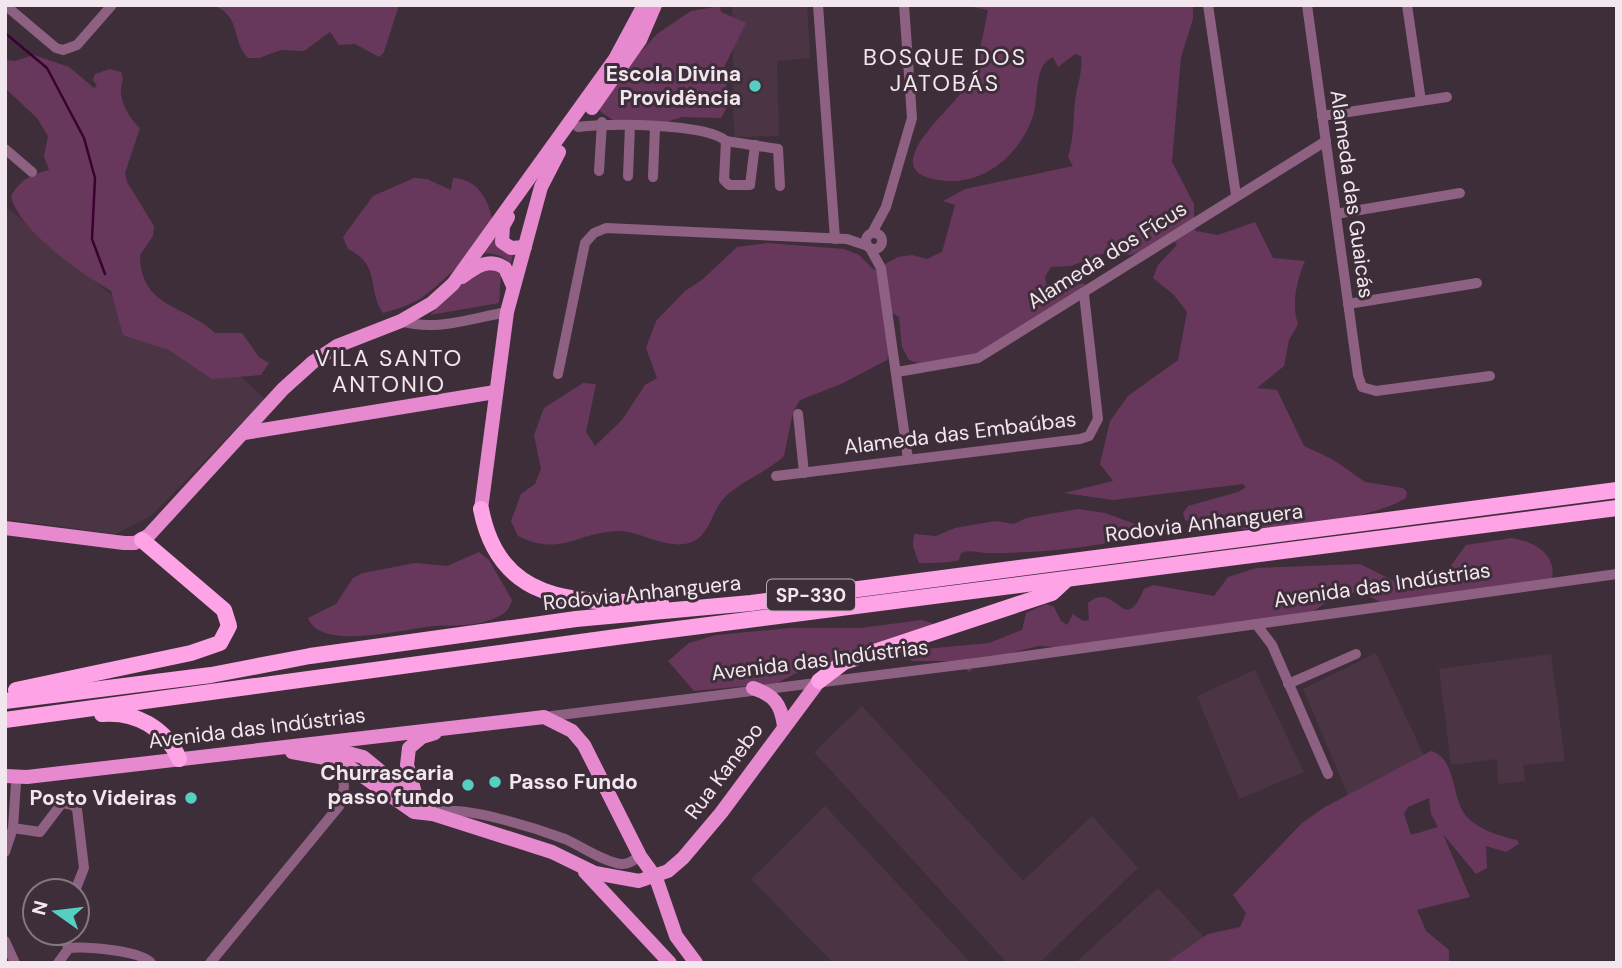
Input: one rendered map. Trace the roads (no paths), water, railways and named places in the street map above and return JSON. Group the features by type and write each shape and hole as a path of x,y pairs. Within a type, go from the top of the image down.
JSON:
{"highway":[{"name":"Rodovia Anhanguera","path":"5,701 211,675 310,656 576,619 751,603 1617,490"},
{"path":"481,509 488,536 502,561 527,584 545,593 592,602 751,603"},
{"name":"Rodovia Anhanguera","path":"5,721 1068,579 1617,509"},
{"path":"5,693 191,653 220,643 229,626 224,610 142,540"},
{"path":"818,681 844,662 1052,593 1068,579"},
{"path":"5,721 125,715 151,725 165,736 178,759"}],"main road":[{"path":"453,284 615,59 644,5"},
{"path":"481,509 507,312 541,187 555,156 640,40 655,5"},
{"path":"525,247 506,246 500,235 535,170"},
{"path":"5,528 124,543 142,540 313,362 337,346 401,320 432,303 480,264 493,262 505,268 513,286"},
{"path":"244,433 495,392"},
{"path":"270,404 269,415 283,427"},
{"name":"Rua Kanebo","path":"656,878 683,858 721,813 818,681"},
{"path":"753,688 774,697 779,704 784,726"},
{"path":"544,717 580,738 640,856 656,878 676,936 696,963"},
{"name":"Avenida das Indústrias","path":"13,781 544,717"},
{"path":"418,801 408,774 409,748 422,737 446,729"},
{"path":"310,745 347,751 363,757 414,812 433,814 552,852 579,866 624,880 656,878"},
{"path":"280,749 341,761 363,775 418,801 433,814"},
{"path":"579,866 670,963"}],"street":[{"path":"5,5 56,48 71,50 112,5"},
{"path":"818,5 835,239"},
{"path":"904,5 912,118 874,241 881,268 908,459"},
{"path":"1208,5 1236,195"},
{"name":"Alameda das Guaicás","path":"1307,5 1358,375 1362,387 1376,391 1490,376"},
{"path":"1407,5 1421,101"},
{"path":"1322,116 1447,97"},
{"path":"593,107 605,123 599,171"},
{"path":"578,127 605,123 710,131 726,141 778,149 780,186"},
{"path":"628,176 630,125"},
{"path":"653,177 655,127"},
{"path":"726,141 724,180 729,185 750,185 755,145"},
{"name":"Alameda dos Fícus","path":"897,372 978,359 1326,141"},
{"path":"5,149 32,172"},
{"path":"1336,214 1461,193"},
{"path":"558,374 580,259 585,243 594,233 606,228 874,241"},
{"path":"1348,304 1477,283"},
{"name":"Alameda das Embaúbas","path":"776,476 1089,436 1098,419 1084,294"},
{"path":"401,320 417,326 435,325 507,312"},
{"path":"798,414 804,473"},
{"name":"Avenida das Indústrias","path":"544,717 1617,574"},
{"path":"1256,624 1272,645 1328,774"},
{"path":"1288,684 1356,654"},
{"path":"210,963 340,805 344,787 341,761"},
{"path":"344,787 363,775"},
{"path":"5,852 13,828 13,781"},
{"path":"13,828 40,832 62,803 74,805 78,809 84,861 79,877"},
{"path":"433,814 448,809 512,822 564,839 617,863 629,863 640,856"},
{"path":"7,944 15,963"},
{"path":"58,963 69,948 137,954 151,963"}],"waterway":[{"path":"5,33 47,68 84,138 95,178 92,239 105,274"}],"place":[{"name":"Escola Divina Providência","path":"755,86"},
{"name":"Passo Fundo","path":"495,782"},
{"name":"Churrascaria passo fundo","path":"468,785"},
{"name":"Posto Videiras","path":"191,798"}],"district":[{"name":"BOSQUE DOS JATOBÁS","path":"945,70"},
{"name":"VILA SANTO ANTONIO","path":"389,371"}]}
